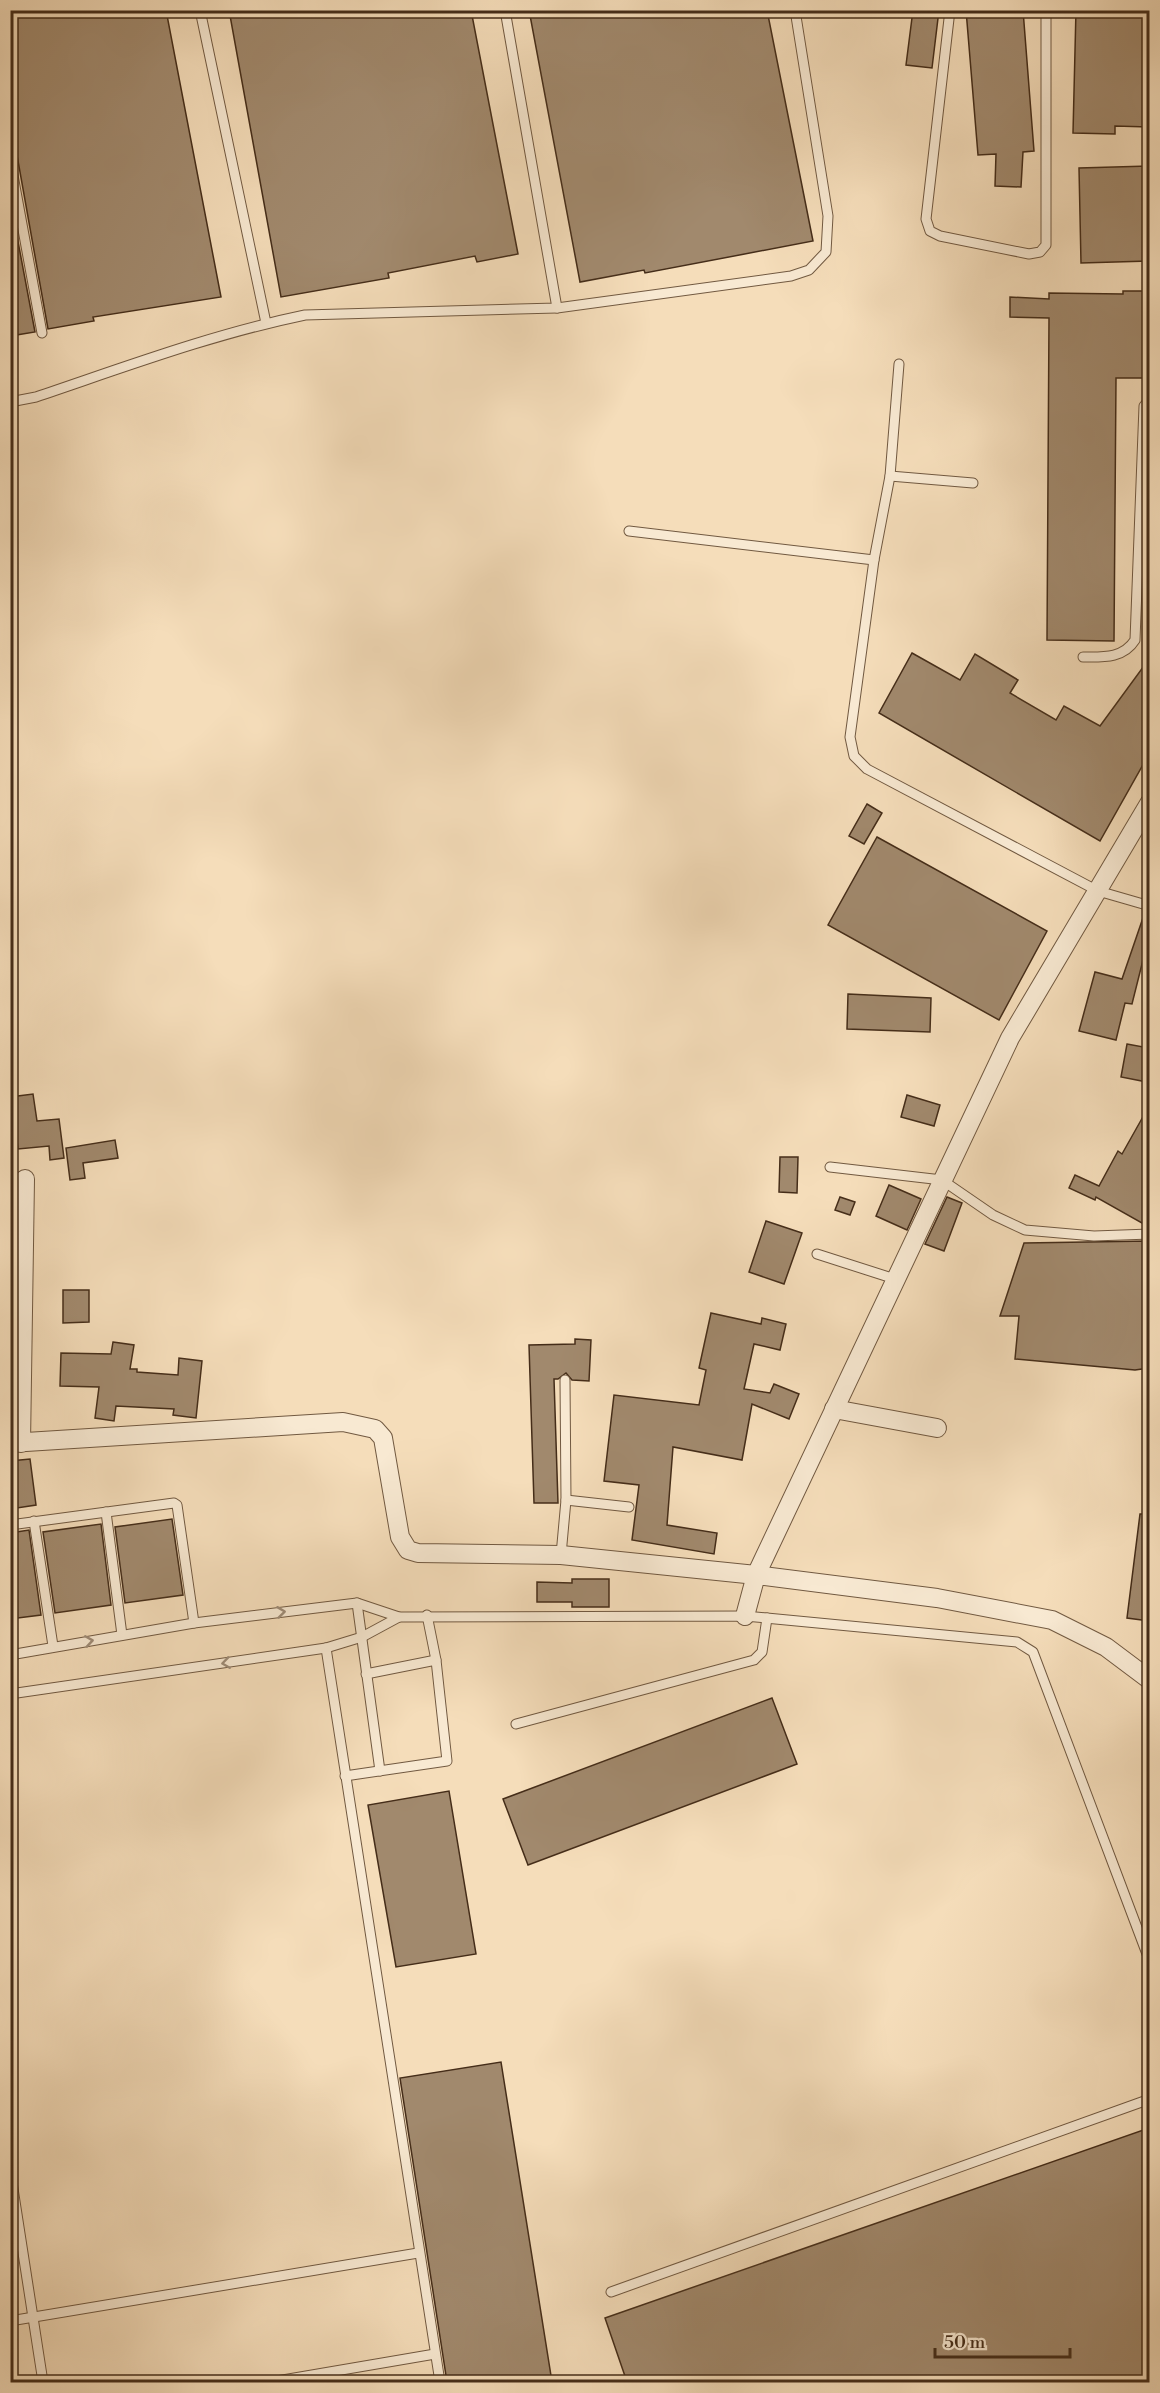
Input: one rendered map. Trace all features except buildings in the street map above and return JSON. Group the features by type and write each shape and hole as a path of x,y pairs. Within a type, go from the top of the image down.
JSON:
{"street":[{"path":"745,1616 756,1575 1010,1038 1149,802"},
{"path":"25,1179 16,1443 332,1422 361,1425 375,1429 383,1438 400,1538 408,1550 418,1553 561,1555 756,1575 937,1598 1052,1620 1106,1647 1149,1680"},
{"path":"834,1409 937,1428"}],"lane":[{"path":"200,10 266,323"},
{"path":"505,10 557,308"},
{"path":"10,402 36,397 266,323 305,315 557,308 791,276 810,270 826,252 828,216 795,10"},
{"path":"950,10 926,219 930,231 940,236 1029,255 1040,252 1046,246 1046,10"},
{"path":"10,159 42,333"},
{"path":"899,364 890,476 874,560 850,737 854,756 867,769 1098,891 1149,906"},
{"path":"1083,657 1110,657 1125,652 1135,640 1143,406 1149,399"},
{"path":"890,476 973,483"},
{"path":"629,531 874,560"},
{"path":"1138,553 1149,553"},
{"path":"830,1167 942,1180 993,1215 1025,1230 1094,1236 1149,1234"},
{"path":"817,1254 895,1279"},
{"path":"561,1555 566,1500 565,1380"},
{"path":"566,1500 629,1507"},
{"path":"10,1525 170,1502 177,1505 194,1623"},
{"path":"106,1512 122,1635"},
{"path":"34,1521 53,1646"},
{"path":"357,1603 380,1771"},
{"path":"10,1655 194,1623 357,1603 399,1617 427,1615 745,1616 1017,1642 1033,1652 1149,1962"},
{"path":"345,1776 447,1761 436,1660 427,1615"},
{"path":"10,1694 326,1648 362,1637 399,1617"},
{"path":"516,1725 754,1660 762,1652 767,1618"},
{"path":"326,1648 418,2253 440,2382"},
{"path":"366,1674 436,1660"},
{"path":"611,2292 1149,2099"},
{"path":"10,2169 43,2382"},
{"path":"10,2321 418,2253"},
{"path":"271,2382 435,2354"}]}
